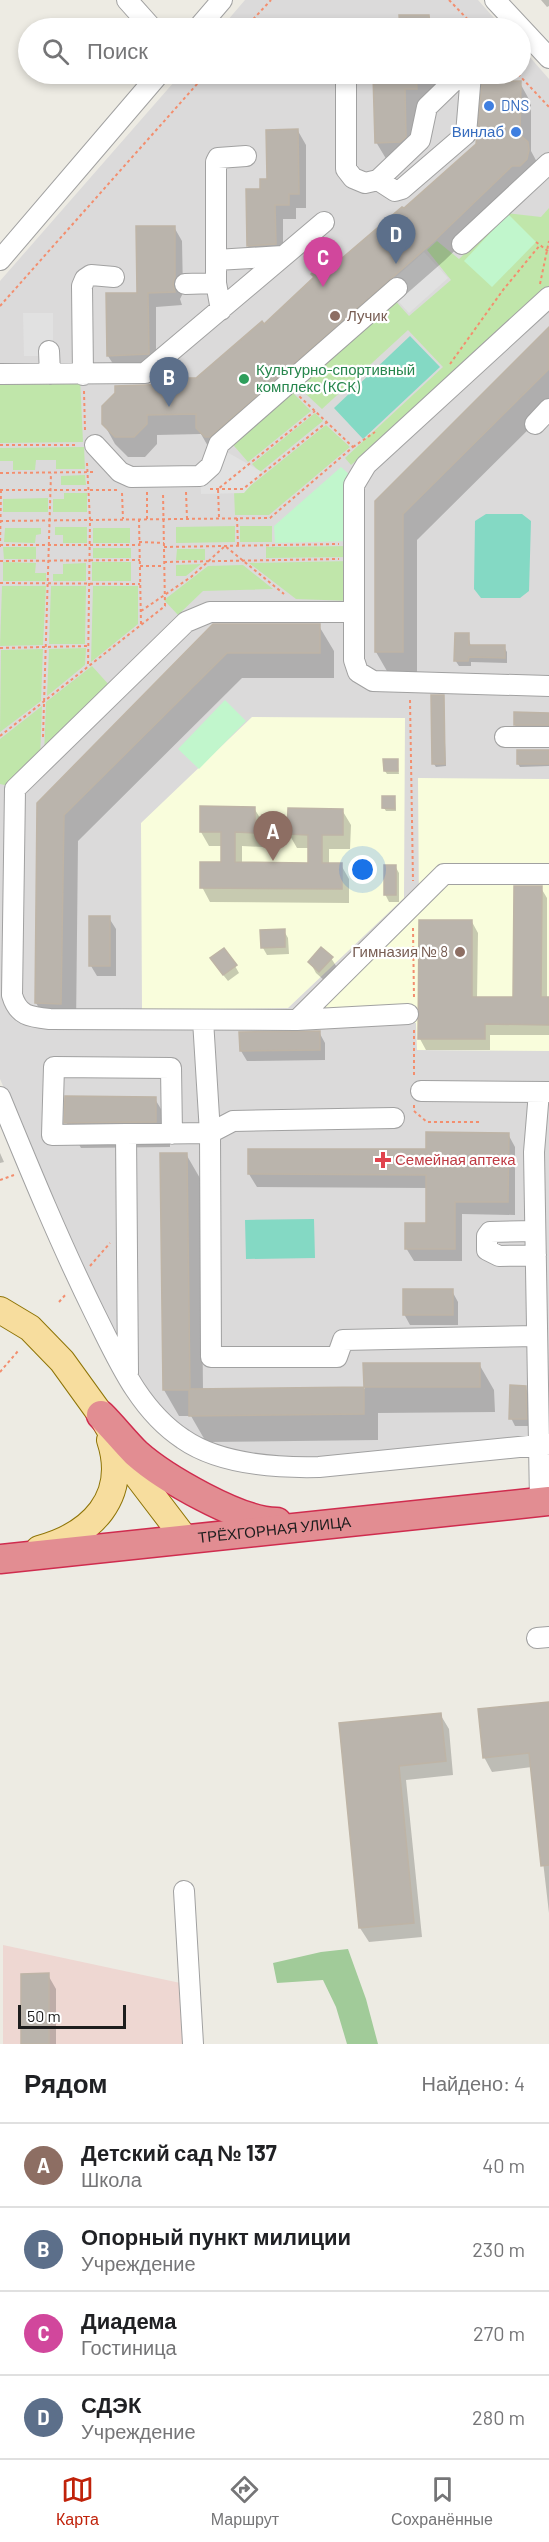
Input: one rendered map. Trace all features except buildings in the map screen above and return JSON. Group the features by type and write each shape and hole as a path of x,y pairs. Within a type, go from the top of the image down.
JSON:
{"highway":[{"path":"101,1414 137,1454 172,1478 235,1513 269,1522 361,1523"},
{"name":"ТРЁХГОРНАЯ УЛИЦА","path":"0,1558 361,1523 545,1501"}],"main road":[{"path":"0,1310 30,1328 62,1361 101,1414 138,1477 186,1540"},
{"path":"0,1558 60,1543 81,1532 99,1516 111,1496 115,1474 113,1450 101,1414"}],"street":[{"path":"127,0 143,18"},
{"path":"207,18 222,0"},
{"path":"495,0 506,18"},
{"path":"531,43 549,58"},
{"path":"0,260 150,84"},
{"path":"346,84 346,169 353,178 364,183 378,180 420,140 427,107 451,84"},
{"path":"378,180 395,191 402,189 466,134 470,84"},
{"path":"221,310 216,283 216,162 222,156 246,156"},
{"path":"462,244 549,163"},
{"path":"0,374 145,373 324,222"},
{"path":"216,260 283,256"},
{"path":"83,375 82,286 91,274 114,277"},
{"path":"185,284 216,283"},
{"path":"95,445 121,481 131,477 200,476 211,466 219,444 397,288"},
{"path":"542,304 366,465 354,485 353,612 354,660 358,672 373,681 549,686"},
{"path":"50,351 50,374"},
{"path":"535,424 549,409"},
{"path":"353,612 210,612 186,622 42,761 8,787 12,995 16,1007 24,1015 37,1018 297,1020 412,1017"},
{"path":"506,736 549,736"},
{"path":"297,1020 444,874 549,874"},
{"path":"202,1020 210,1133 211,1357 337,1357 343,1340 537,1335"},
{"path":"172,1134 171,1068 54,1066 52,1135 172,1134 210,1133 233,1120 394,1118"},
{"path":"416,1089 544,1092 534,1152 537,1335 545,1445 545,1501"},
{"path":"0,1097 78,1279 128,1379 155,1416 184,1440 216,1455 285,1468 545,1445"},
{"path":"126,1134 128,1379"},
{"path":"535,1231 490,1232 487,1236 487,1251 499,1256 536,1255"},
{"path":"184,1891 193,2044"}],"path":[{"path":"254,18 271,0"},
{"path":"449,0 466,18"},
{"path":"0,306 197,84"},
{"path":"527,84 549,107"},
{"path":"542,304 549,241"},
{"path":"536,242 548,251"},
{"path":"447,369 503,290 540,245"},
{"path":"287,384 353,447"},
{"path":"219,518 218,489 315,411"},
{"path":"0,521 270,518 353,447 378,430"},
{"path":"0,445 95,445"},
{"path":"0,473 51,473 121,481 123,519"},
{"path":"42,761 51,473"},
{"path":"147,489 147,519"},
{"path":"0,736 165,606 162,489"},
{"path":"186,489 187,518"},
{"path":"1,490 0,546 164,543"},
{"path":"237,518 238,546"},
{"path":"139,519 141,625"},
{"path":"88,667 90,520"},
{"path":"225,546 286,595"},
{"path":"141,611 164,593 191,577 225,546"},
{"path":"164,547 238,546 353,551"},
{"path":"140,566 242,561 353,551"},
{"path":"0,561 140,560"},
{"path":"0,583 140,584"},
{"path":"0,648 88,646"},
{"path":"410,697 412,1017 416,1089 414,1111 427,1122 481,1122"},
{"path":"59,1302 126,1225"},
{"path":"0,1372 18,1351"}],"shaded area":[{"path":"245,0 478,0 494,18 230,18"},
{"path":"531,58 549,79 549,1437 269,1461 187,1437 128,1375 0,1079 0,281 172,84 531,84"},
{"path":"424,252 448,278 409,313 385,287"},
{"path":"23,313 53,313 53,356 24,356"},
{"path":"225,451 262,472 244,493 201,494 200,471 204,455"},
{"path":"252,717 405,718 404,898 288,1008 142,1010 141,823"},
{"name":"Гимназия № 8","path":"418,778 549,779 549,1051 417,1050 416,1023 322,1022 323,994 419,910"},
{"path":"3,1945 185,1984 186,2044 3,2044"}],"green space":[{"path":"549,208 549,294 351,465 345,458 443,367 408,330 322,409 294,383 392,297 409,316 451,280 427,250 437,241 459,259 506,213 541,217"},
{"path":"508,214 536,242 492,287 464,261"},
{"path":"410,336 440,367 363,439 334,408"},
{"path":"0,376 80,378 83,442 0,443"},
{"path":"287,387 311,411 248,462 228,439"},
{"path":"315,413 323,421 260,472 252,464"},
{"path":"326,425 350,447 269,515 235,515 234,491 244,491"},
{"path":"84,447 85,469 56,469 56,460 36,460 35,470 13,470 13,461 0,461 0,448"},
{"path":"341,467 351,476 351,541 275,543 274,526"},
{"path":"85,475 86,485 61,485 61,476"},
{"path":"64,493 87,493 87,512 53,512 53,499 64,499"},
{"path":"48,498 48,512 3,512 3,499"},
{"path":"486,514 522,514 531,521 529,591 520,598 481,598 474,589 475,521"},
{"path":"235,526 235,542 176,543 176,527"},
{"path":"240,526 272,526 272,542 240,542"},
{"path":"55,527 87,527 87,543 63,543 63,535 55,535"},
{"path":"5,528 41,528 41,534 36,535 35,543 4,542"},
{"path":"93,528 130,528 130,543 93,543"},
{"path":"351,546 351,557 266,558 266,547"},
{"path":"3,547 36,547 36,559 4,559"},
{"path":"93,548 131,548 131,558 93,558"},
{"path":"177,549 205,549 205,560 176,560"},
{"path":"351,561 351,601 296,599 249,563"},
{"path":"3,562 36,563 35,573 46,573 46,581 3,581"},
{"path":"92,562 131,562 131,581 92,581"},
{"path":"86,563 86,581 53,581 53,574 63,574 63,564"},
{"path":"201,564 186,576 176,576 176,565"},
{"path":"243,565 273,589 203,591 178,615 164,600 208,566"},
{"path":"2,586 46,586 43,645 0,646"},
{"path":"51,586 86,586 85,644 49,644"},
{"path":"93,586 138,586 138,624 91,662"},
{"path":"86,648 85,665 47,696 49,649"},
{"path":"43,649 41,701 0,732 1,650"},
{"path":"92,666 110,686 44,756 46,702"},
{"path":"225,700 246,721 199,769 178,749"},
{"path":"42,706 40,761 14,787 0,784 0,739"},
{"path":"314,1219 315,1258 246,1259 245,1220"},
{"path":"348,1949 366,1999 378,2044 347,2044 336,2007 323,1980 277,1983 273,1963 321,1952"}],"place":[{"name":"DNS","path":"489,106"},
{"name":"Винлаб","path":"516,132"},
{"name":"СДЭК","path":"396,264"},
{"name":"Диадема","path":"323,287"},
{"name":"Лучик","path":"335,316"},
{"name":"Культурно-спортивный комплекс (КСК)","path":"244,379"},
{"name":"Опорный пункт милиции","path":"169,407"},
{"name":"Детский сад № 137","path":"273,861"},
{"name":"Гимназия № 8","path":"460,952"},
{"name":"Семейная аптека","path":"383,1160"}]}
